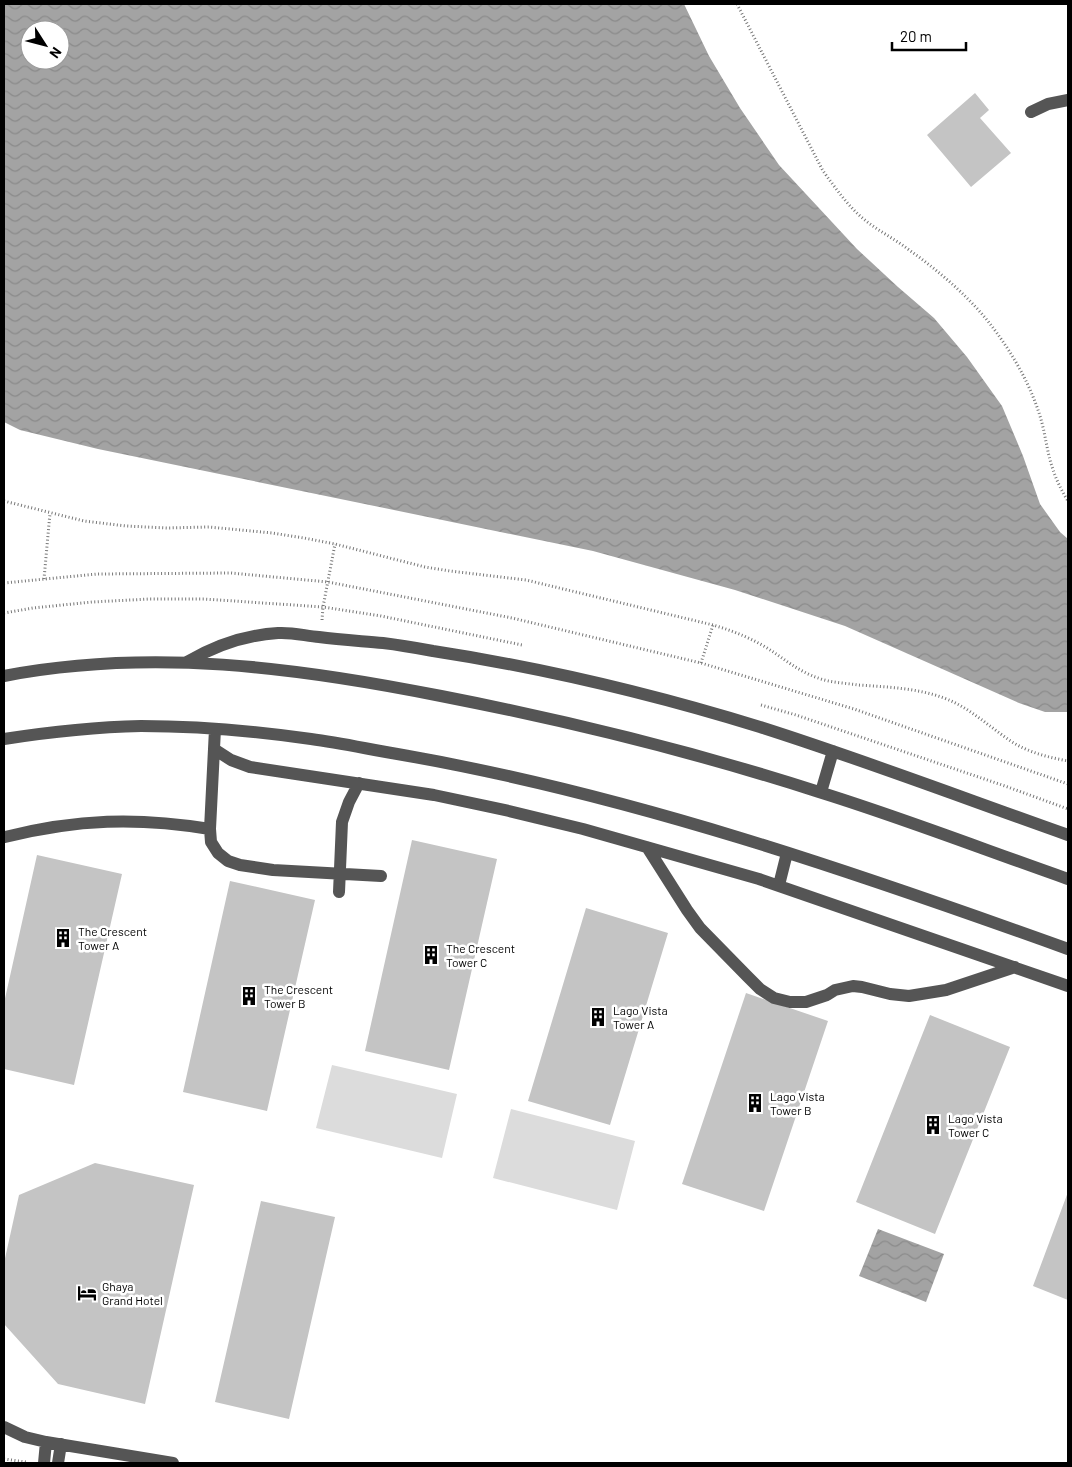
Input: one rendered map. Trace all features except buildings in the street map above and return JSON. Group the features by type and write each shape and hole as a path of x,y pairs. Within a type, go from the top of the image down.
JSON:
{"street":[{"path":"1031,112 1048,104 1068,100"},
{"path":"187,662 208,650 232,641 256,635 282,632 320,638 383,643 460,655 611,686 760,727 833,751 1068,835"},
{"path":"4,676 130,662 187,662 244,665 406,689 615,733 718,761 821,792 1067,874"},
{"path":"4,739 76,730 140,726 215,729 313,739 469,767 568,790 787,852 1068,949"},
{"path":"215,729 210,829 211,842 218,853 228,861 256,868 381,876"},
{"path":"214,749 231,760 250,767 434,795 583,829 759,879 1068,986"},
{"path":"821,792 833,751"},
{"path":"339,892 342,822 349,802 360,783"},
{"path":"5,837 34,830 92,821 161,822 210,829"},
{"path":"647,848 700,928 746,976 760,989 774,998 790,1002 806,1002 827,995 835,990 853,986 909,996 946,990 1015,968"},
{"path":"779,886 787,852"},
{"path":"4,1427 25,1437 46,1442 173,1463"},
{"path":"44,1463 46,1442"},
{"path":"58,1463 61,1444"}],"path":[{"path":"738,4 823,171 839,194 859,215 881,233 905,247 947,279 979,312 1002,340 1030,389 1040,415 1056,479 1068,501"},
{"path":"4,501 84,521 126,526 240,529 335,544 442,570 526,580 713,625 747,637 763,645 806,674 821,679 837,683 904,688 945,698 965,708 1006,739 1027,750 1050,758 1068,761"},
{"path":"44,579 50,513"},
{"path":"320,638 323,606 335,544"},
{"path":"4,583 97,574 231,573 328,582 512,618 701,663 854,709 1068,784"},
{"path":"701,663 713,625"},
{"path":"4,1459 28,1462"}],"shaded area":[{"path":"332,1065 457,1094 442,1158 316,1128"},
{"path":"511,1109 635,1141 617,1210 493,1178"}],"water":[{"path":"4,4 684,4 709,56 740,108 779,165 857,249 934,318 967,357 1002,406 1023,456 1040,504 1060,532 1068,539 1068,712 1045,712 1019,703 845,626 735,590 593,551 98,449 20,430 4,422"},
{"path":"878,1229 944,1254 926,1302 859,1276"}],"place":[{"name":"The Crescent Tower A","path":"63,938"},
{"name":"The Crescent Tower C","path":"431,955"},
{"name":"The Crescent Tower B","path":"249,996"},
{"name":"Lago Vista Tower A","path":"598,1017"},
{"name":"Lago Vista Tower B","path":"755,1103"},
{"name":"Lago Vista Tower C","path":"933,1125"},
{"name":"Ghaya Grand Hotel","path":"87,1293"}]}
